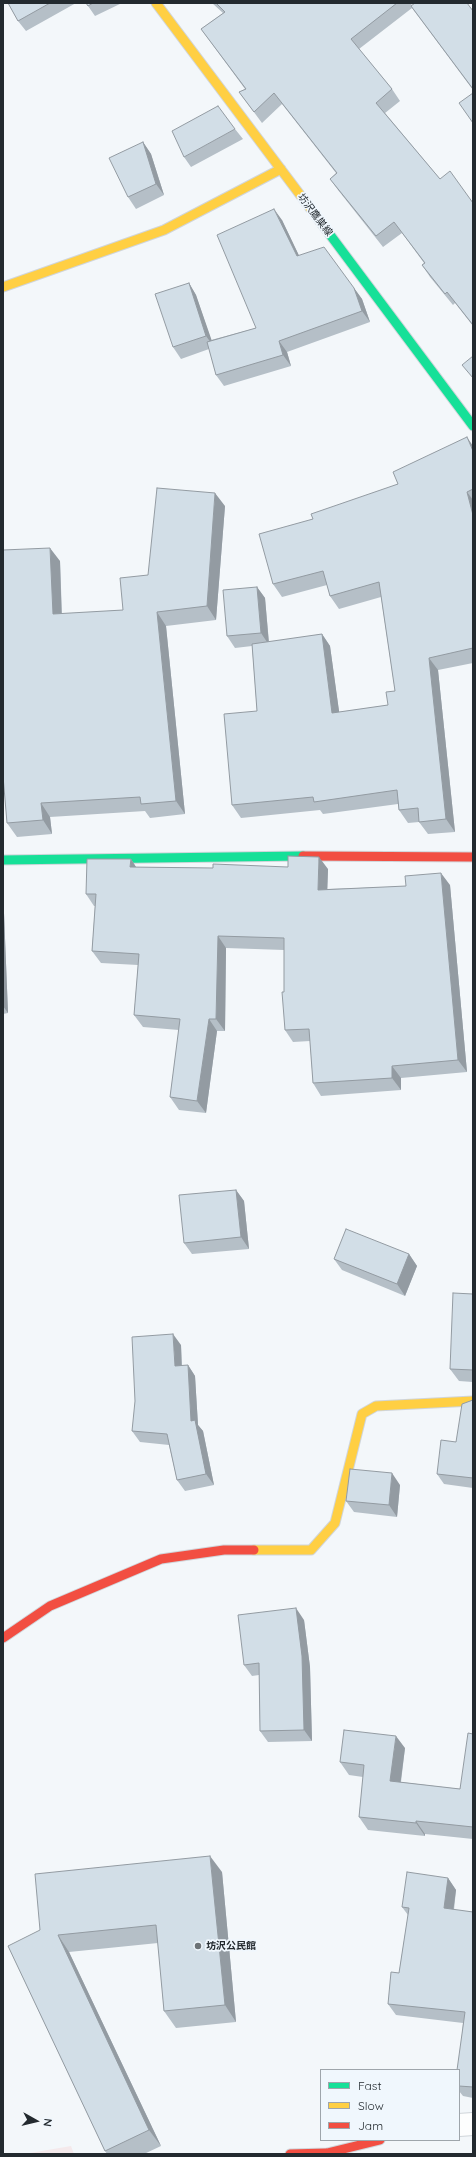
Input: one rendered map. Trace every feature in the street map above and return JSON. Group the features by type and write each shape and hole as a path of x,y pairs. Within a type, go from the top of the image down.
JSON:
{"street":[{"name":"坊沢鷹巣線","path":"156,3 473,426"},
{"path":"3,287 164,230 281,169"},
{"path":"3,860 290,856 473,857"},
{"path":"3,1638 50,1606 161,1560 224,1550 311,1550 335,1523 362,1414 376,1406 473,1401"},
{"path":"460,2125 473,2124"},
{"path":"290,2154 327,2153 376,2141"}],"shaded area":[{"path":"71,2146 74,2154 24,2154"}],"building":[{"path":"8,3 50,3 18,21"},
{"path":"86,3 93,3 88,6"},
{"path":"216,3 397,3 351,39 392,89 376,103 440,179 450,171 473,203 473,325 447,292 445,294 422,265 425,263 394,222 376,236 330,179 337,173 274,93 254,112 239,92 246,89 201,29 225,12"},
{"path":"415,3 467,3 473,11 473,89 411,6"},
{"path":"473,93 473,123 459,103"},
{"path":"218,106 235,129 184,157 172,131"},
{"path":"143,142 156,184 128,197 109,158"},
{"path":"274,209 297,256 324,247 354,288 362,311 279,341 283,355 216,375 207,342 256,328 217,235"},
{"path":"189,283 206,336 173,347 155,294"},
{"path":"473,356 473,378 462,365"},
{"path":"467,437 473,451 473,489 467,492 473,515 473,648 429,658 446,819 419,822 418,808 399,810 397,790 314,802 313,797 232,805 224,714 257,711 252,644 322,634 332,713 388,705 386,692 395,691 379,582 330,596 323,571 273,584 259,534 313,519 311,514 398,484 393,472"},
{"path":"157,488 215,493 207,606 157,612 176,801 141,804 140,797 41,803 43,820 7,823 3,776 3,550 50,548 53,614 123,610 120,578 148,575"},
{"path":"257,587 261,633 227,636 223,590"},
{"path":"288,856 319,857 318,890 406,886 405,876 441,873 458,1060 392,1066 392,1078 313,1083 309,1029 285,1030 282,992 284,992 284,938 218,936 216,1019 209,1019 197,1101 170,1097 180,1019 134,1015 139,954 92,951 96,894 86,894 87,859 131,859 130,867 213,868 213,864 288,867"},
{"path":"236,1190 241,1237 184,1243 179,1195"},
{"path":"346,1229 409,1254 397,1284 334,1259"},
{"path":"453,1293 473,1294 473,1370 450,1369"},
{"path":"173,1334 175,1366 188,1365 191,1421 195,1420 206,1474 177,1480 167,1434 132,1431 135,1401 132,1337"},
{"path":"473,1400 473,1478 437,1474 441,1440 456,1442 462,1404"},
{"path":"350,1469 392,1473 389,1505 346,1501"},
{"path":"296,1608 302,1656 304,1730 260,1731 259,1663 244,1665 238,1615"},
{"path":"344,1730 396,1736 390,1781 460,1789 468,1733 473,1734 473,1827 359,1817 364,1765 340,1762"},
{"path":"210,1856 225,2005 164,2011 156,1925 58,1935 149,2130 105,2151 8,1946 40,1930 35,1874"},
{"path":"407,1872 448,1878 444,1908 473,1912 473,2087 460,2086 460,2069 457,2069 465,2012 388,2004 391,1972 399,1973 409,1908 402,1907"}],"traffic: fast":[{"path":"322,224 473,426"},
{"path":"3,860 303,856"}],"traffic: slow":[{"path":"156,3 322,224"},
{"path":"3,287 164,230 281,169"},
{"path":"254,1550 311,1550 335,1523 362,1414 376,1406 473,1401"}],"traffic: jam":[{"path":"303,856 473,857"},
{"path":"3,1638 50,1606 161,1559 224,1550 254,1550"},
{"path":"290,2154 327,2153 376,2141"}],"place":[{"name":"坊沢公民館","path":"198,1946"}]}
